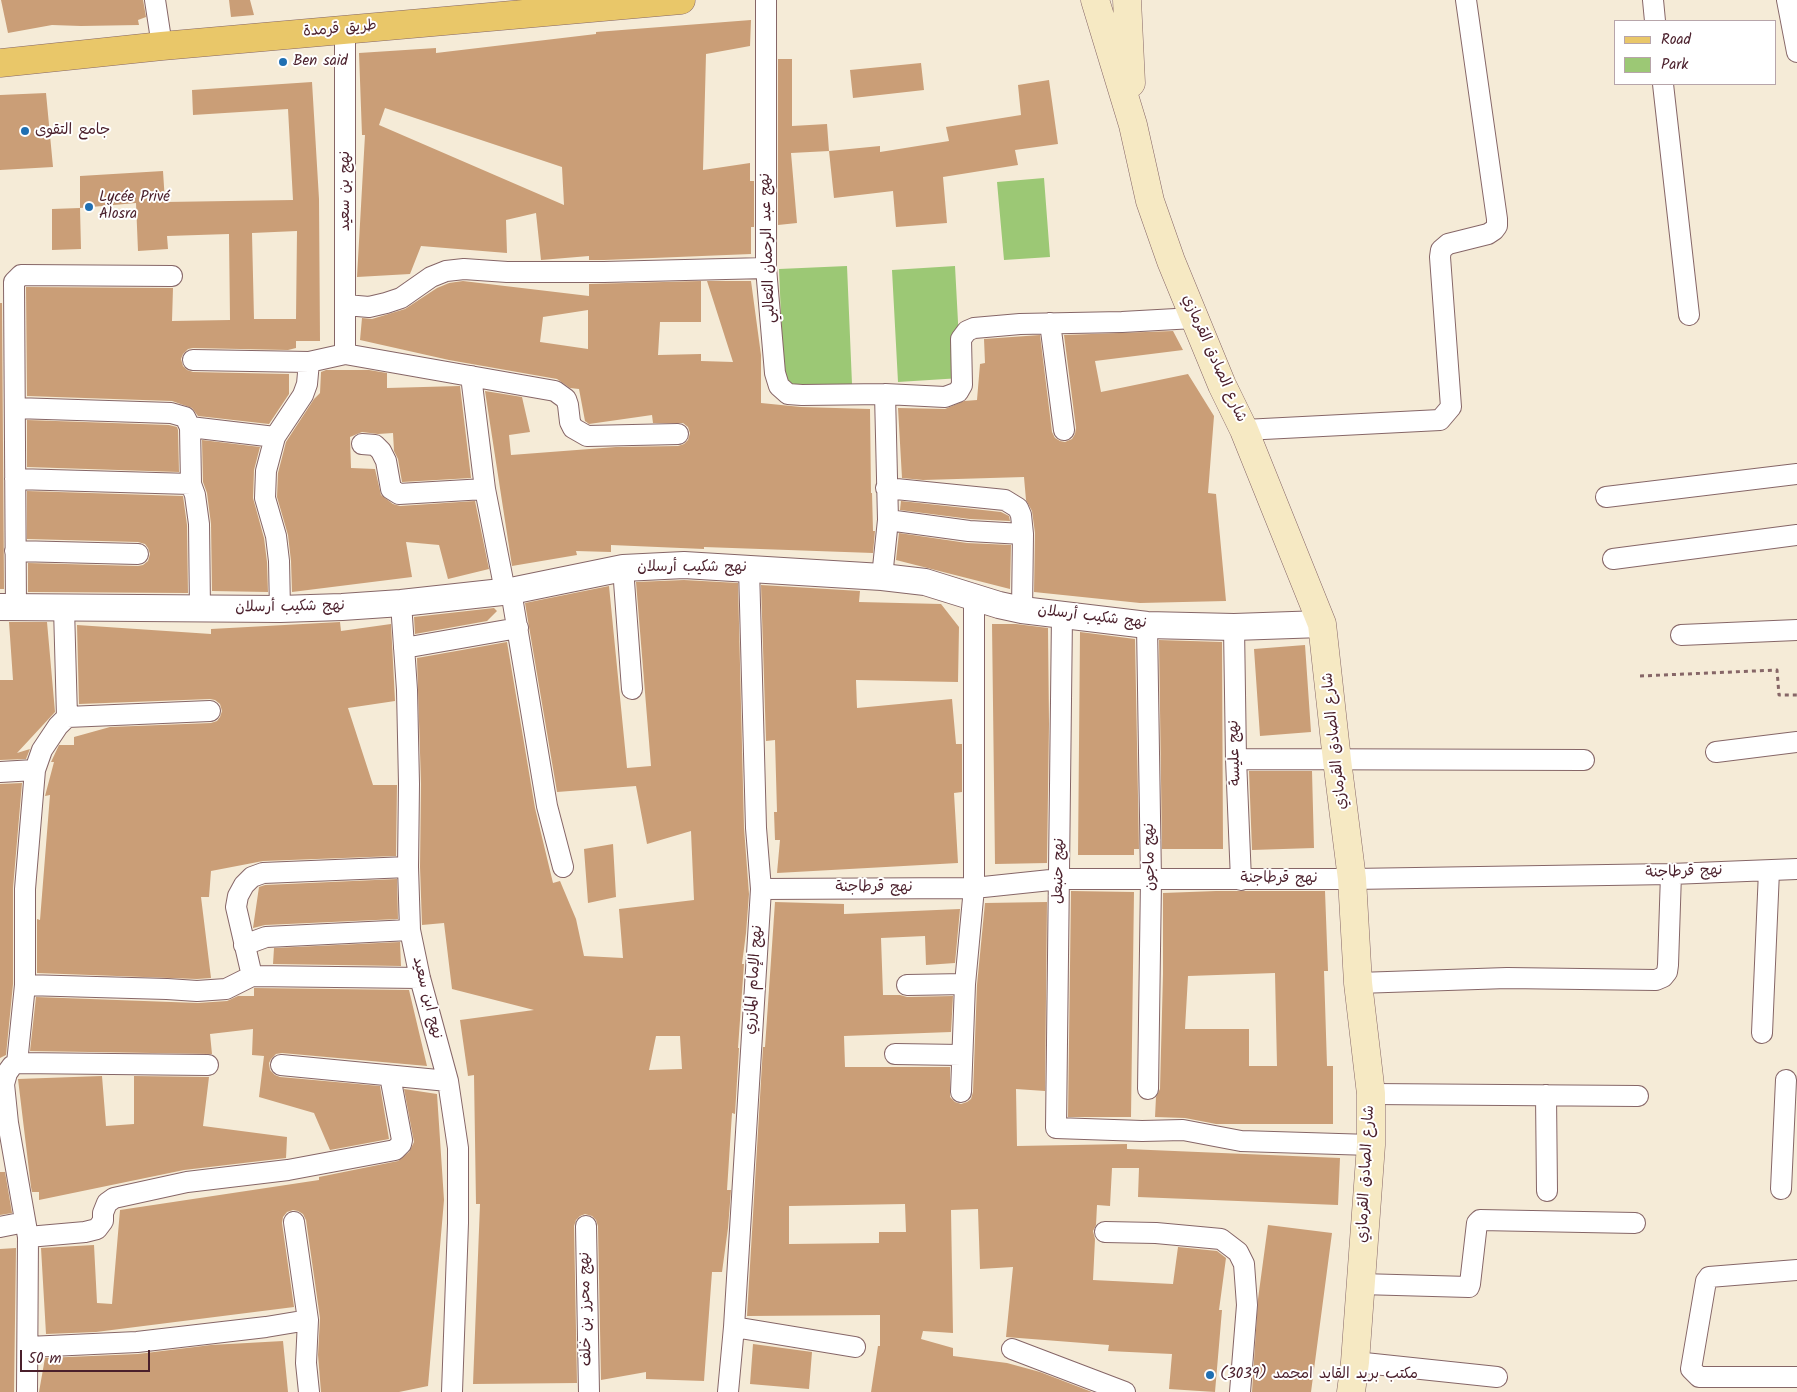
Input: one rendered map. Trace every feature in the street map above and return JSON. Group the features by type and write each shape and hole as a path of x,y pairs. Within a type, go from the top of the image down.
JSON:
{"main road":[{"name":"طريق قرمدة","path":"0,63 590,4 681,0"},
{"name":"شارع الصادق القرمازي","path":"1095,0 1133,125 1150,201 1171,261 1222,385 1244,430 1322,624 1352,879 1358,983 1371,1094 1372,1144 1351,1392"},
{"name":"شارع الصادق القرمازي","path":"1127,0 1133,125"}],"street":[{"path":"155,0 162,46"},
{"name":"نهج عبد الرحمان الثعالبي","path":"766,0 766,268 775,373 779,386 788,394 802,395 885,394 946,397 958,392 962,385 960,344 967,331 1050,323"},
{"path":"1244,430 1440,420 1451,407 1441,250 1448,244 1488,234 1497,226 1466,0"},
{"path":"1653,0 1655,20"},
{"path":"1787,0 1796,47"},
{"name":"نهج بن سعيد","path":"345,29 345,354"},
{"path":"1663,85 1689,315"},
{"path":"346,305 369,307 386,303 400,298 431,277 446,271 464,269 507,272 587,272 766,268"},
{"path":"8,607 10,402 7,291 21,275 172,276"},
{"path":"1064,430 1050,323 1194,318"},
{"path":"193,360 309,362 345,354 555,391 566,399 570,422 574,428 587,436 678,434"},
{"path":"280,609 279,561 276,536 265,498 266,471 275,437 303,395 309,373 309,362"},
{"path":"471,376 485,489 518,628 547,806 563,866"},
{"path":"882,577 888,520 885,394"},
{"path":"10,402 171,413 185,417 190,427 191,484 195,496 199,524 200,609"},
{"path":"190,427 275,437"},
{"path":"362,444 375,445 381,451 386,461 391,489 400,494 485,489"},
{"path":"10,470 191,484"},
{"path":"1606,497 1797,474"},
{"path":"886,488 1005,500 1018,508 1021,515 1023,534 1022,610"},
{"path":"888,520 969,531 1023,534"},
{"path":"1613,559 1797,535"},
{"path":"10,548 138,554"},
{"name":"نهج شكيب أرسلان","path":"8,607 280,609 342,607 400,603 508,591 623,568 684,565 882,577 925,582 974,598 1022,610 1147,625 1234,627 1322,624"},
{"path":"623,568 632,689"},
{"name":"نهج الإمام المازري","path":"728,1392 734,1327 761,889 756,828 748,568"},
{"path":"961,1092 965,984 974,888 974,598"},
{"name":"نهج ابن سعيد","path":"400,603 407,690 410,930 420,978 448,1081 458,1148 458,1223 452,1392"},
{"path":"64,608 67,717"},
{"name":"نهج حنبعل","path":"1062,615 1056,1128 1142,1131 1183,1130 1241,1141 1372,1144"},
{"name":"نهج ماجون","path":"1147,625 1151,880 1148,1089"},
{"name":"نهج عليسة","path":"1234,627 1236,759 1241,880"},
{"path":"404,648 518,628"},
{"path":"1681,635 1797,630"},
{"path":"17,1063 25,985 25,889 35,770 42,750 58,726 67,717 210,711"},
{"path":"1716,752 1797,742"},
{"path":"1236,759 1584,760"},
{"path":"0,772 35,770"},
{"path":"252,976 236,907 238,896 252,876 262,873 408,867"},
{"name":"نهج قرطاجنة","path":"761,889 974,888 1060,879 1352,879 1671,874 1797,869"},
{"path":"1762,1033 1769,871"},
{"path":"1358,983 1507,978 1656,980 1663,977 1667,972 1668,965 1671,874"},
{"path":"244,945 266,937 410,930"},
{"path":"25,985 197,991 226,989 252,976 420,978"},
{"path":"907,984 965,984"},
{"path":"895,1054 961,1056"},
{"path":"27,1392 26,1230 4,1123 4,1084 7,1073 17,1063 208,1065"},
{"path":"281,1065 448,1081"},
{"path":"0,1226 26,1230 85,1232 97,1229 102,1221 107,1203 114,1198 187,1182 288,1170 395,1150 402,1140 390,1076"},
{"path":"1780,1189 1790,1147 1786,1080"},
{"path":"1371,1094 1638,1096"},
{"path":"1546,1095 1547,1191"},
{"path":"1360,1284 1469,1287 1477,1223 1480,1220 1635,1224"},
{"path":"294,1222 308,1320 306,1363 309,1392"},
{"name":"نهج محرز بن خلف","path":"586,1226 589,1392"},
{"path":"1105,1232 1156,1233 1221,1239 1238,1252 1244,1264 1247,1305 1240,1392"},
{"path":"1797,1270 1709,1276 1706,1281 1691,1369 1699,1376 1797,1377"},
{"path":"28,1347 137,1342 266,1327 308,1320"},
{"path":"734,1327 855,1347"},
{"path":"1012,1349 1125,1392"},
{"path":"1355,1362 1497,1377"}],"path":[{"path":"1640,676 1778,670 1779,695 1797,695"}],"green space":[{"path":"1044,178 1050,257 1004,260 997,182"},
{"path":"847,266 852,384 784,388 779,269"},
{"path":"955,266 961,378 898,382 892,270"}],"building":[{"path":"1,0 143,0 146,17 138,20 139,25 52,25 8,33"},
{"path":"229,0 250,0 254,15 231,17"},
{"path":"751,20 750,46 706,54 703,170 750,163 750,181 754,181 754,227 751,227 751,254 604,260 589,260 589,256 541,260 536,213 506,220 507,253 421,246 410,274 357,277 365,135 362,135 359,53 436,48 436,53 596,34 596,32","holes":["385,108 562,167 564,205 379,125"]},
{"path":"778,59 792,59 792,126 827,124 829,151 791,153 797,223 778,225"},
{"path":"921,63 924,90 853,98 850,70"},
{"path":"1049,80 1058,144 1015,150 1018,165 943,177 947,223 896,227 893,191 834,198 829,151 880,146 880,152 949,141 946,127 1021,115 1018,85"},
{"path":"312,82 319,199 320,341 296,341 296,348 288,350 193,348 188,349 183,354 181,359 183,366 193,372 289,374 289,394 269,424 198,416 192,408 172,401 27,396 26,287 173,288 172,321 230,320 229,234 167,236 168,249 138,251 136,203 80,208 80,176 163,171 165,202 293,200 288,109 193,115 192,90","holes":["297,231 296,319 254,319 252,233"]},
{"name":"جامع التقوى","path":"46,93 53,167 0,170 0,95"},
{"path":"80,208 81,249 52,250 52,209"},
{"path":"463,281 589,296 589,284 701,281 701,322 660,322 658,355 701,354 701,361 733,362 707,281 751,281 761,355 761,403 801,407 870,409 871,493 873,531 875,531 873,553 611,545 611,552 576,551 577,555 512,566 485,391 522,397 530,432 509,435 511,455 616,447 678,446 688,440 690,433 688,427 683,423 653,423 652,415 589,424 585,421 579,389 570,388 557,379 449,360 360,340 362,318 372,319 405,309 437,288 449,283","holes":["588,310 588,349 540,342 543,317"]},
{"path":"0,303 2,303 4,589 0,589"},
{"path":"1173,331 1183,350 1095,361 1101,392 1188,374 1214,416 1208,493 1216,494 1226,601 1140,603 1034,592 1035,533 1032,511 1026,500 1024,477 923,480 902,478 898,408 945,409 964,401 977,400 980,364 985,363 984,339 1040,335 1052,432 1055,438 1065,442 1072,439 1076,428 1064,335"},
{"path":"326,370 369,370 387,373 387,388 460,386 471,478 402,482 398,459 394,451 393,433 362,432 350,437 351,468 375,469 381,495 393,504 400,506 475,501 489,569 448,579 439,545 406,542 412,577 292,592 288,535 277,497 278,473 286,442 314,399 320,393 321,372"},
{"path":"27,420 169,425 177,427 179,472 27,467"},
{"path":"202,440 260,447 254,470 253,498 264,538 268,592 212,591 211,524 207,493 203,482"},
{"path":"27,491 183,496 187,525 188,593 28,592 28,563 138,566 148,561 150,554 145,544 138,542 27,539"},
{"path":"901,501 1001,512 1009,516 1010,521 970,519 900,510"},
{"path":"899,533 967,543 1011,545 1010,589 896,560"},
{"path":"684,580 738,583 744,828 749,894 742,964 744,964 735,1114 732,1113 727,1190 731,1190 728,1228 722,1272 712,1272 704,1381 646,1379 646,1372 601,1380 598,1226 592,1216 585,1214 576,1220 574,1226 577,1383 473,1384 480,1204 476,1204 474,1075 468,1076 460,1020 534,1010 452,989 444,923 422,925 420,867 421,784 417,658 507,642 535,808 553,883 560,881 576,919 584,956 623,958 619,909 694,900 691,831 647,844 636,786 557,792 525,603 609,586 627,768 651,766 636,582","holes":["656,1036 680,1036 682,1069 649,1070"]},
{"path":"761,585 860,591 859,602 941,604 959,627 958,682 856,680 857,708 952,699 956,744 962,744 962,792 954,793 958,863 777,873 780,840 775,840 774,812 777,812 775,740 766,741"},
{"path":"494,608 497,611 487,621 415,634 414,617"},
{"path":"9,622 47,622 55,712 17,753 30,749 26,759 0,760 0,680 13,680"},
{"path":"340,622 341,631 391,624 395,701 348,708 373,785 397,785 396,856 263,861 211,871 209,897 201,897 211,978 37,973 37,919 40,920 50,795 45,796 54,762 51,762 59,745 74,745 74,737 110,727 211,723 217,721 222,711 220,704 210,699 79,704 77,625 211,634 211,629"},
{"path":"992,624 1016,624 1048,628 1047,863 995,864"},
{"path":"1080,632 1135,639 1139,849 1134,849 1134,855 1078,855"},
{"path":"1159,640 1222,642 1223,849 1162,849"},
{"path":"1305,645 1311,732 1260,736 1254,649"},
{"path":"1249,771 1312,771 1314,848 1252,850"},
{"path":"22,783 13,888 13,984 6,1055 0,1058 0,784"},
{"path":"613,844 616,897 588,903 584,849"},
{"path":"397,879 398,919 265,925 253,928 259,887 265,885"},
{"path":"1071,891 1134,892 1131,1117 1068,1117"},
{"path":"1325,891 1328,971 1324,971 1327,1066 1333,1066 1333,1124 1216,1124 1185,1118 1155,1117 1156,1097 1160,1089 1163,893","holes":["1275,973 1277,1066 1249,1066 1249,1029 1185,1029 1188,976"]},
{"path":"775,902 844,904 844,914 960,909 955,963 926,965 925,936 881,938 883,995 907,997 953,996 951,1032 844,1036 845,1067 950,1067 950,1097 955,1102 961,1104 967,1102 971,1099 973,1092 977,985 985,903 1047,902 1045,1091 1016,1089 1017,1146 1127,1144 1127,1149 1340,1158 1338,1205 1138,1197 1139,1168 1112,1168 1110,1206 1097,1205 1096,1225 1093,1231 1095,1239 1093,1280 1173,1284 1178,1247 1217,1251 1226,1258 1219,1310 1222,1310 1215,1392 1169,1389 1172,1354 1108,1351 1109,1345 1006,1337 1013,1267 980,1269 978,1209 951,1210 953,1333 923,1331 921,1339 953,1348 953,1356 1007,1363 1040,1372 1092,1392 871,1392 878,1346 880,1346 880,1315 747,1316 763,1047 765,1047","holes":["905,1204 906,1232 879,1232 879,1243 789,1244 789,1206"]},
{"path":"400,942 401,966 273,964 274,948"},
{"path":"254,988 409,990 427,1066 282,1053 276,1054 269,1063 270,1070 280,1077 380,1086 389,1139 330,1150 314,1113 259,1097 264,1056 252,1055 253,1029 210,1034 212,1054 30,1051 36,997 198,1003 227,1001 238,996 254,996"},
{"path":"102,1076 106,1126 134,1124 134,1076 209,1077 203,1126 287,1137 286,1158 184,1170 39,1200 39,1192 32,1192 31,1187 18,1079"},
{"path":"404,1089 437,1094 444,1200 428,1386 399,1392 321,1392 318,1355 320,1318 306,1220 303,1214 293,1210 287,1212 283,1217 282,1223 294,1307 96,1332 46,1334 41,1248 94,1245 97,1303 112,1304 120,1210 319,1180 319,1177 398,1161 409,1152 414,1142"},
{"path":"0,1172 5,1172 12,1213 0,1215"},
{"path":"1268,1225 1332,1233 1311,1392 1252,1392 1258,1299"},
{"path":"16,1248 14,1392 0,1392 0,1249"},
{"path":"283,1341 288,1392 39,1392 45,1358 138,1354 211,1345"},
{"path":"753,1344 812,1352 809,1389 750,1384"}],"place":[{"name":"Ben said","path":"283,62"},
{"name":"جامع التقوى","path":"25,131"},
{"name":"Lycée Privé Alosra","path":"89,207"},
{"name":"مكتب بريد القايد امحمد (3039)","path":"1210,1375"}]}
